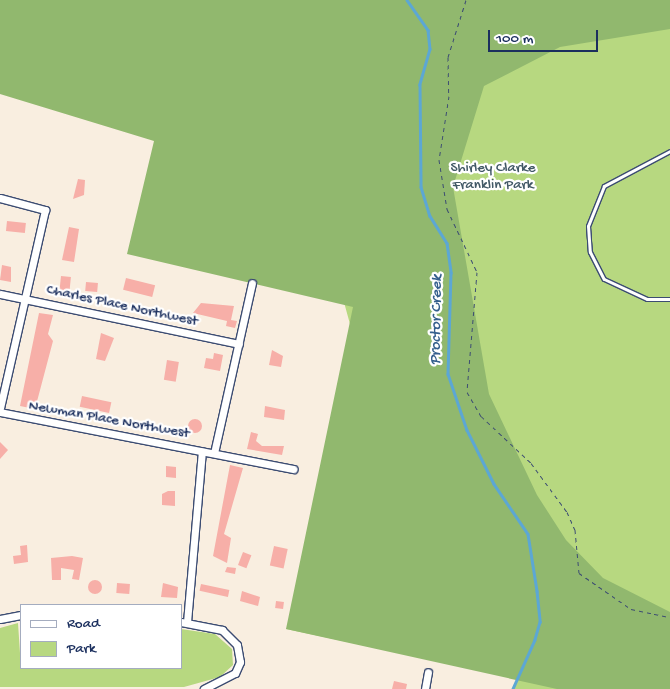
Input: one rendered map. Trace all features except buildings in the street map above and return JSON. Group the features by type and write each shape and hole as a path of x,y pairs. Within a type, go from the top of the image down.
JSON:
{"street":[{"path":"0,198 45,210 0,410"},
{"path":"214,453 252,283"},
{"name":"Charles Place Northwest","path":"0,294 239,344"},
{"name":"Newman Place Northwest","path":"0,410 294,469"},
{"path":"202,452 184,622 222,630 237,644 240,662 235,673 204,689"},
{"path":"0,620 20,615"},
{"path":"425,689 428,672"}],"lane":[{"path":"670,151 604,186 592,208 588,226 590,252 604,279 647,299 670,299"}],"path":[{"path":"466,0 448,57 449,96 439,160 447,209 477,272 467,392 481,416 531,463 567,512 575,530 580,573 631,609 670,617"}],"green space":[{"path":"0,0 670,0 670,29 560,47 484,86 453,187 489,394 537,495 566,540 603,578 670,612 670,689 557,689 286,629 353,307 127,254 154,141 0,94"},
{"name":"Shirley Clarke Franklin Park","path":"261,0 670,0 670,689 513,689 518,678 286,629 395,488"},
{"path":"18,623 20,669 182,669 182,629 215,634 232,649 233,665 220,677 184,687 0,687 0,628"}],"waterway":[{"name":"Proctor Creek","path":"407,0 428,30 430,49 420,85 421,187 430,216 447,243 451,273 448,374 467,430 494,484 528,534 537,591 540,622 535,640 513,689"}]}
